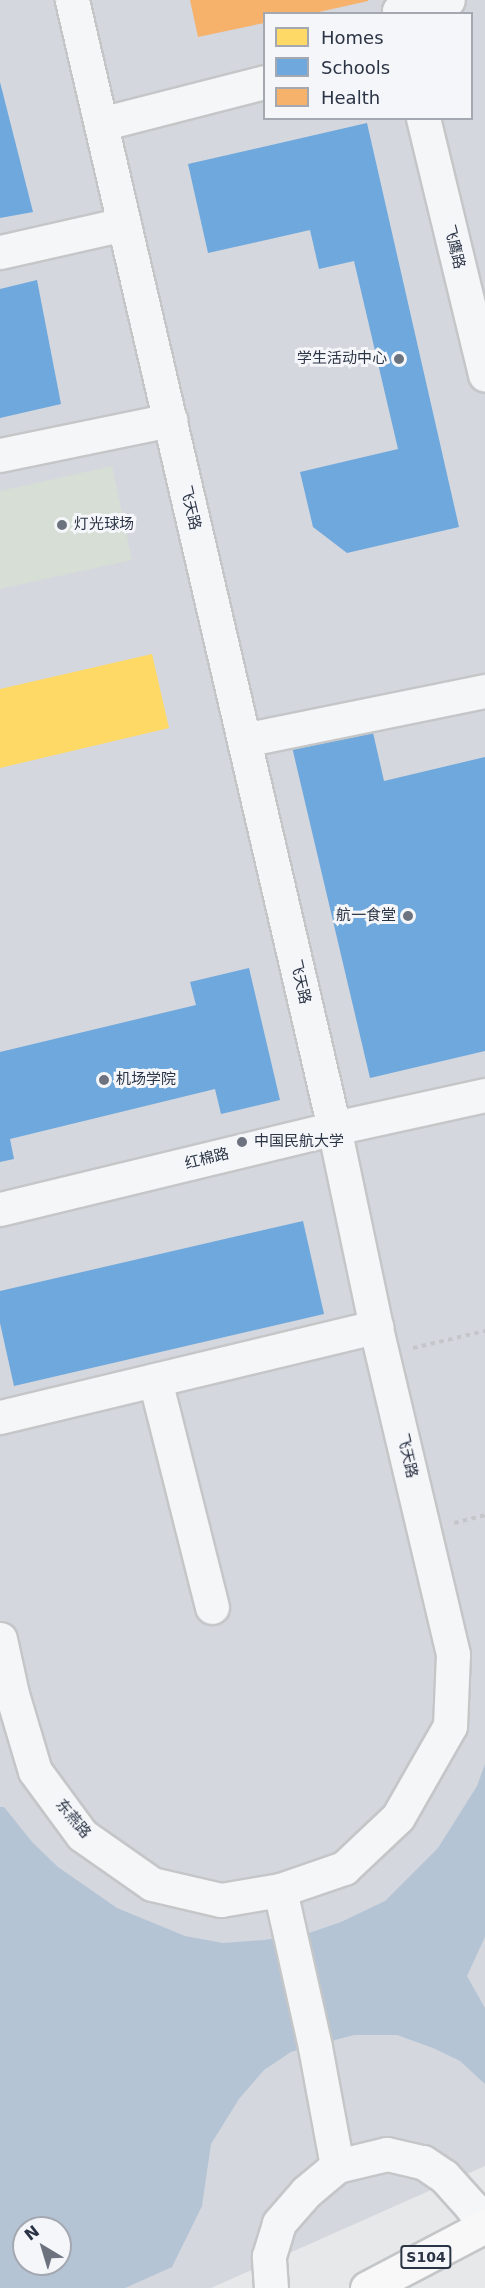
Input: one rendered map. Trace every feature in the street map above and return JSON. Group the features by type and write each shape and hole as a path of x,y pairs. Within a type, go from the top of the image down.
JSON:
{"main road":[{"name":"S104","path":"367,2288 485,2232"},
{"name":"S104","path":"401,2288 485,2232"}],"lane":[{"name":"飞天路","path":"72,0 334,1128 380,1341 453,1654 450,1726 398,1817 344,1868 280,1890"},
{"path":"399,12 448,0"},
{"path":"101,124 263,82"},
{"name":"飞鹰路","path":"423,120 485,375"},
{"path":"0,252 124,224"},
{"path":"0,455 170,420"},
{"path":"244,740 485,692"},
{"name":"红棉路","path":"0,1209 334,1128 485,1095"},
{"path":"0,1417 155,1380 380,1341"},
{"path":"155,1380 212,1607"},
{"name":"东燕路","path":"0,1639 12,1694 35,1771 82,1834 152,1884 220,1900 280,1890"},
{"path":"280,1890 315,2047 337,2166"},
{"path":"271,2288 269,2256 279,2223 306,2192 337,2166 387,2154 423,2162 444,2176 471,2206 485,2232"}],"path":[{"path":"380,1341 485,1331"}],"shaded area":[{"name":"中国民航大学","path":"0,0 485,0 485,2166 211,2288 0,2288"},
{"name":"灯光球场","path":"112,466 132,560 0,589 0,491"}],"water":[{"path":"485,1764 485,1937 467,1976 485,2008 485,2084 460,2061 397,2035 354,2035 291,2052 264,2070 239,2099 211,2144 202,2206 172,2267 125,2288 0,2288 0,1807 4,1807 33,1843 58,1867 117,1908 185,1936 223,1943 309,1933 341,1922 385,1901 438,1848 477,1786"}],"building: Homes":[{"path":"152,654 169,728 0,768 0,689"}],"building: Schools":[{"path":"0,82 33,212 0,218"},
{"name":"学生活动中心","path":"367,123 459,527 347,553 313,527 300,472 398,449 354,261 319,269 310,230 208,253 188,164"},
{"path":"37,280 61,404 0,418 0,289"},
{"name":"航一食堂","path":"372,728 384,781 485,757 485,1051 370,1078 292,747"},
{"path":"249,968 280,1100 221,1114 215,1089 10,1139 14,1159 0,1162 0,1052 196,1005 190,982"},
{"path":"303,1221 324,1314 14,1386 0,1323 0,1291"}],"building: Health":[{"path":"190,0 368,0 319,12 263,12 263,23 198,37"}],"place":[{"name":"学生活动中心","path":"399,359"},
{"name":"灯光球场","path":"62,525"},
{"name":"航一食堂","path":"408,916"},
{"name":"机场学院","path":"104,1080"},
{"name":"中国民航大学","path":"242,1142"}]}
